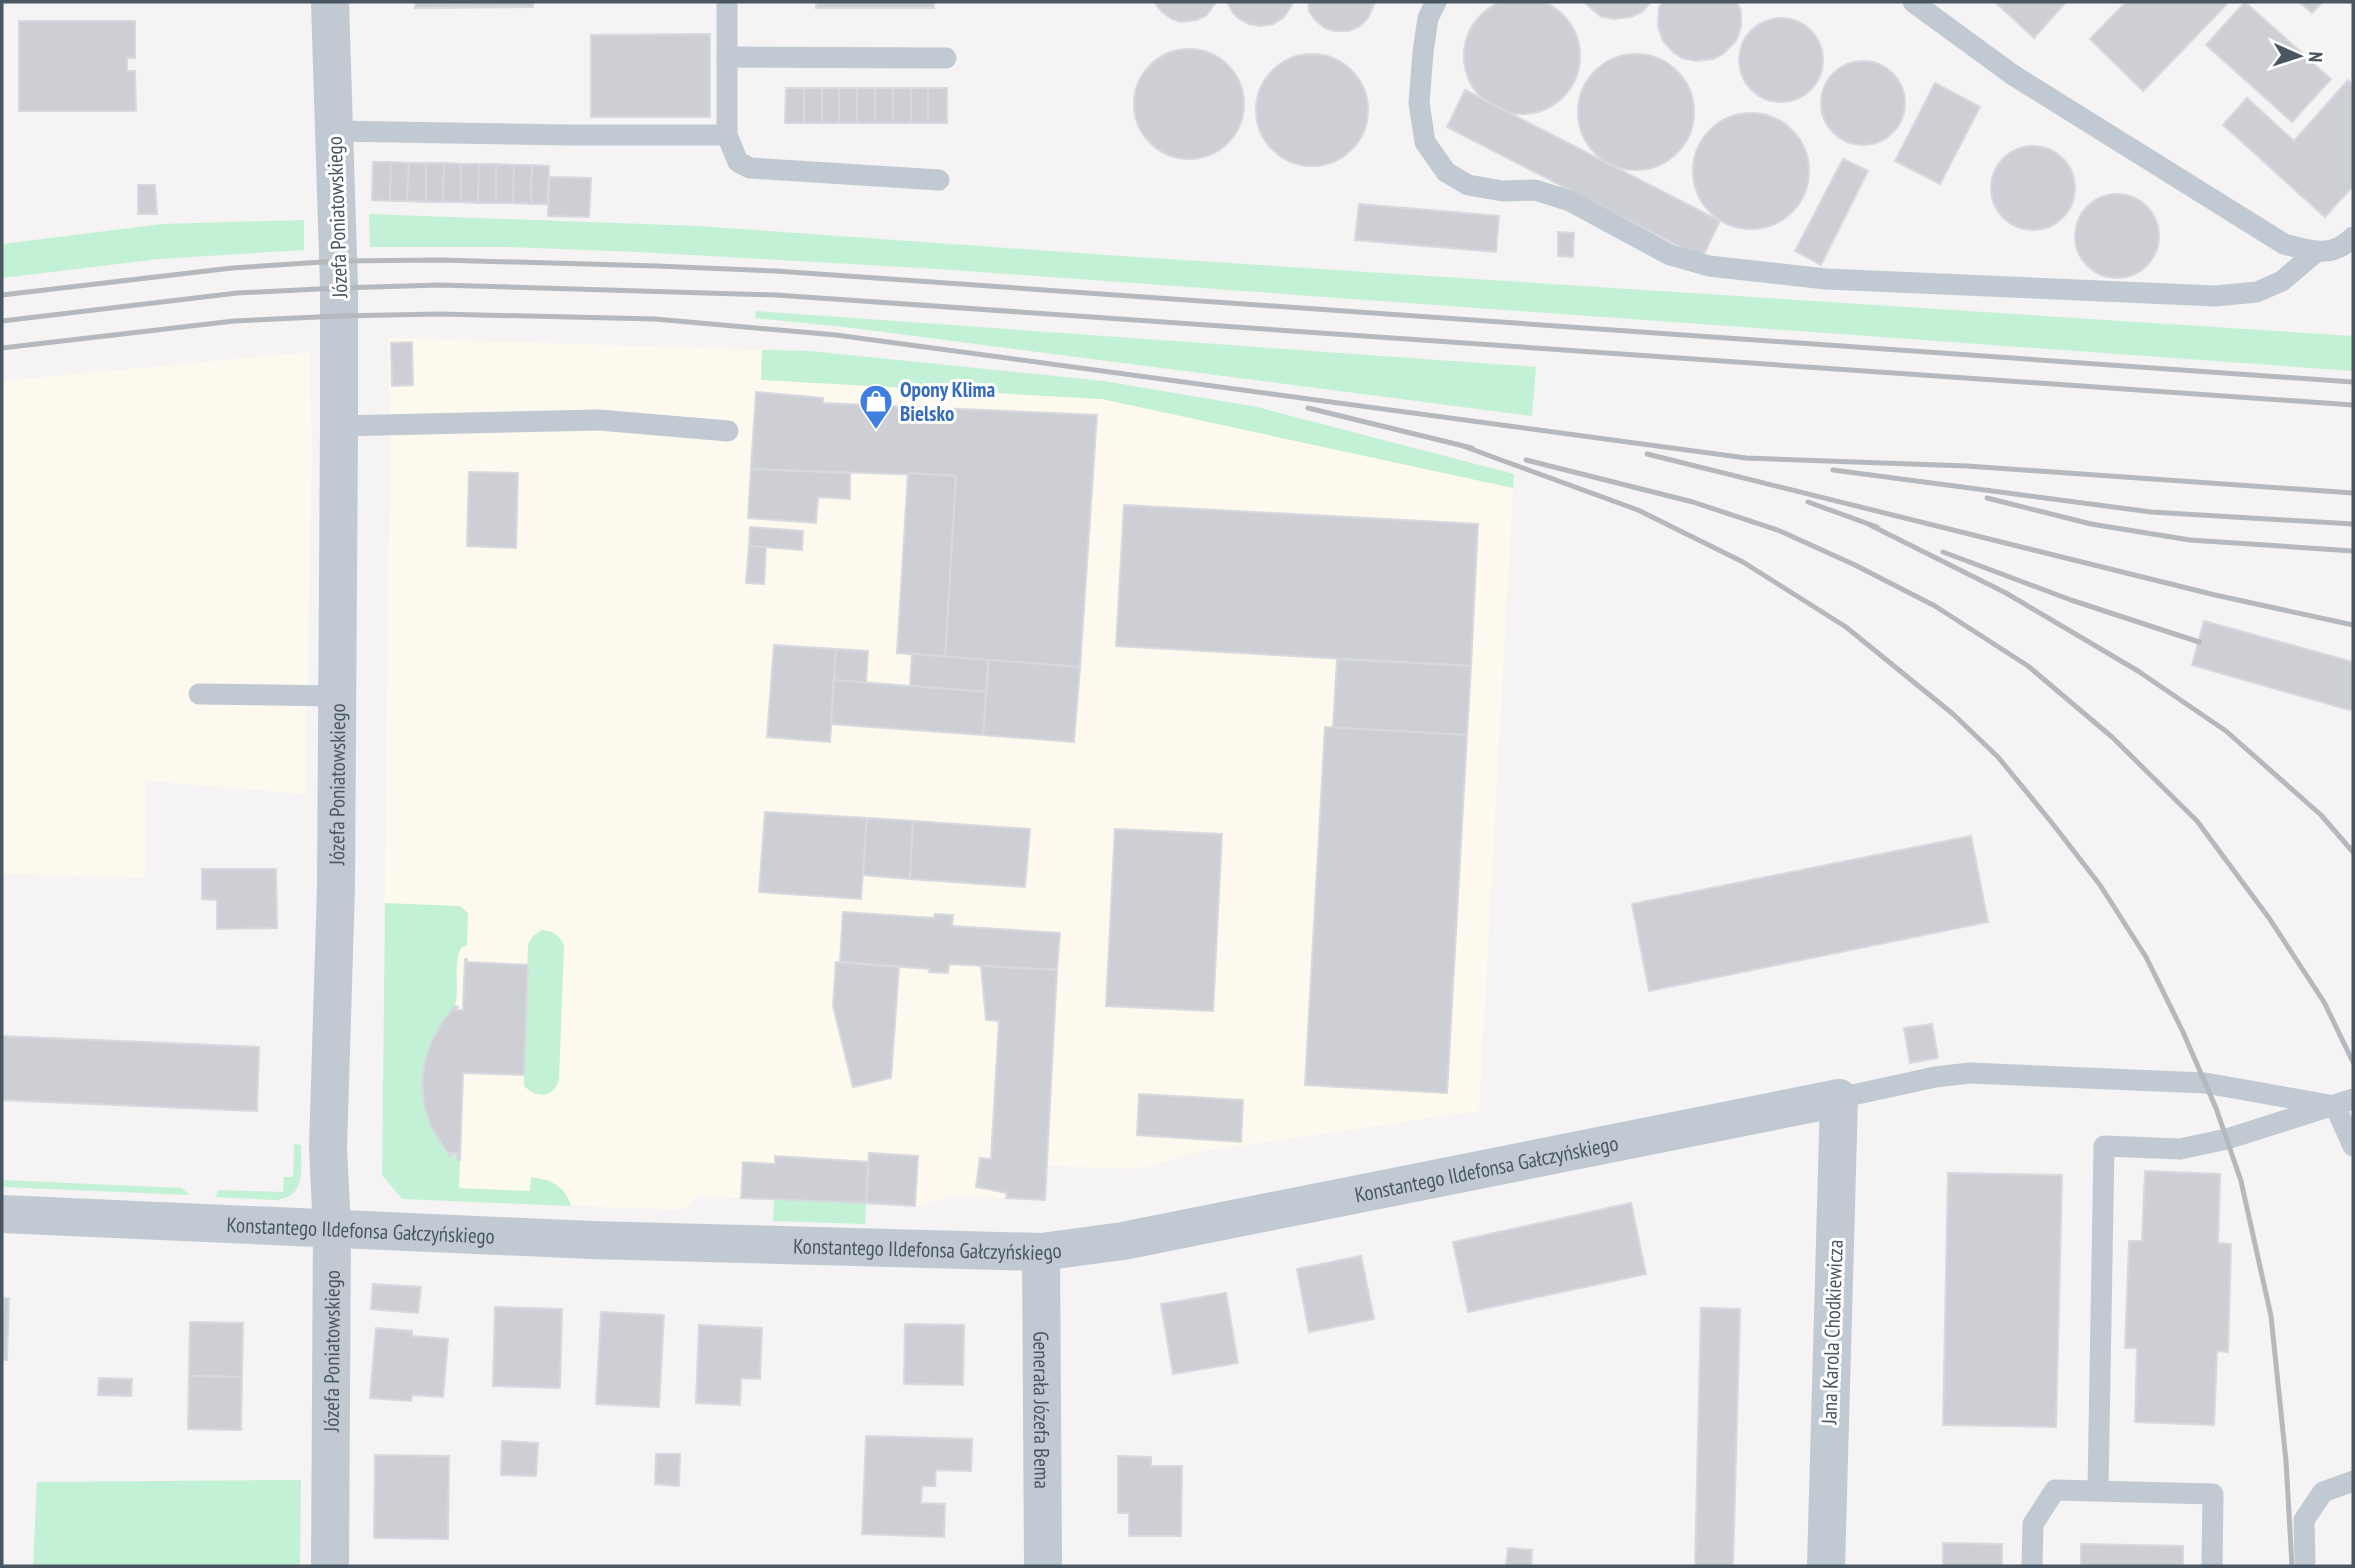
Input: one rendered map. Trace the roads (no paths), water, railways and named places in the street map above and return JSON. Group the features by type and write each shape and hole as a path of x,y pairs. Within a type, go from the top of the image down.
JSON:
{"street":[{"name":"Józefa Poniatowskiego","path":"330,2 340,316 335,887 328,1148 332,1229 330,1566"},
{"name":"Konstantego Ildefonsa Gałczyńskiego","path":"2,1214 591,1240 1041,1252 1137,1238 1839,1098"},
{"name":"Jana Karola Chodkiewicza","path":"1826,1566 1839,1098"},
{"name":"Generała Józefa Bema","path":"1041,1252 1043,1566"}],"lane":[{"path":"726,2 727,135 738,162 750,169 939,180"},
{"path":"1436,2 1428,18 1419,103 1425,142 1446,172 1468,186 1503,191 1535,190 1570,201 1671,255 1709,266 1826,279 2215,296 2257,292 2282,281 2316,252"},
{"path":"1913,2 2013,75 2284,244 2316,252 2342,248 2353,237"},
{"path":"727,57 946,58"},
{"path":"334,131 727,135"},
{"path":"340,426 599,420 728,431"},
{"path":"199,694 337,696"},
{"path":"1839,1098 1935,1077 1969,1073 2205,1083 2344,1102"},
{"path":"2344,1102 2353,1146"},
{"path":"2098,1490 2104,1146 2180,1149 2227,1139 2344,1102"},
{"path":"2305,1562 2304,1520 2323,1492 2353,1481"},
{"path":"2032,1566 2033,1524 2055,1490 2213,1494 2212,1566"}],"railway":[{"path":"2,295 232,268 338,261 441,260 657,266 776,271 2353,382"},
{"path":"2,321 237,293 339,288 439,285 776,295 2353,405"},
{"path":"2,348 234,321 339,316 439,314 655,319 836,335 1746,458 1967,466 2353,493"},
{"path":"1308,408 1472,448"},
{"path":"1463,446 1638,510 1743,562 1846,627 1953,714 1998,757 2100,885 2146,957 2183,1032 2216,1108 2241,1181 2271,1316 2286,1461 2292,1566"},
{"path":"1647,454 2215,595 2353,625"},
{"path":"1526,460 1693,502 1780,531 1935,606 2028,666 2112,737 2197,821 2269,918 2324,1002 2353,1062"},
{"path":"1833,470 2151,512 2353,524"},
{"path":"1987,498 2091,524 2190,540 2353,551"},
{"path":"1808,502 1877,527"},
{"path":"1870,525 2006,593 2138,671 2226,731 2321,815 2353,852"},
{"path":"1943,552 2071,600 2199,642"}],"place":[{"name":"Opony Klima Bielsko","path":"876,431"}]}
